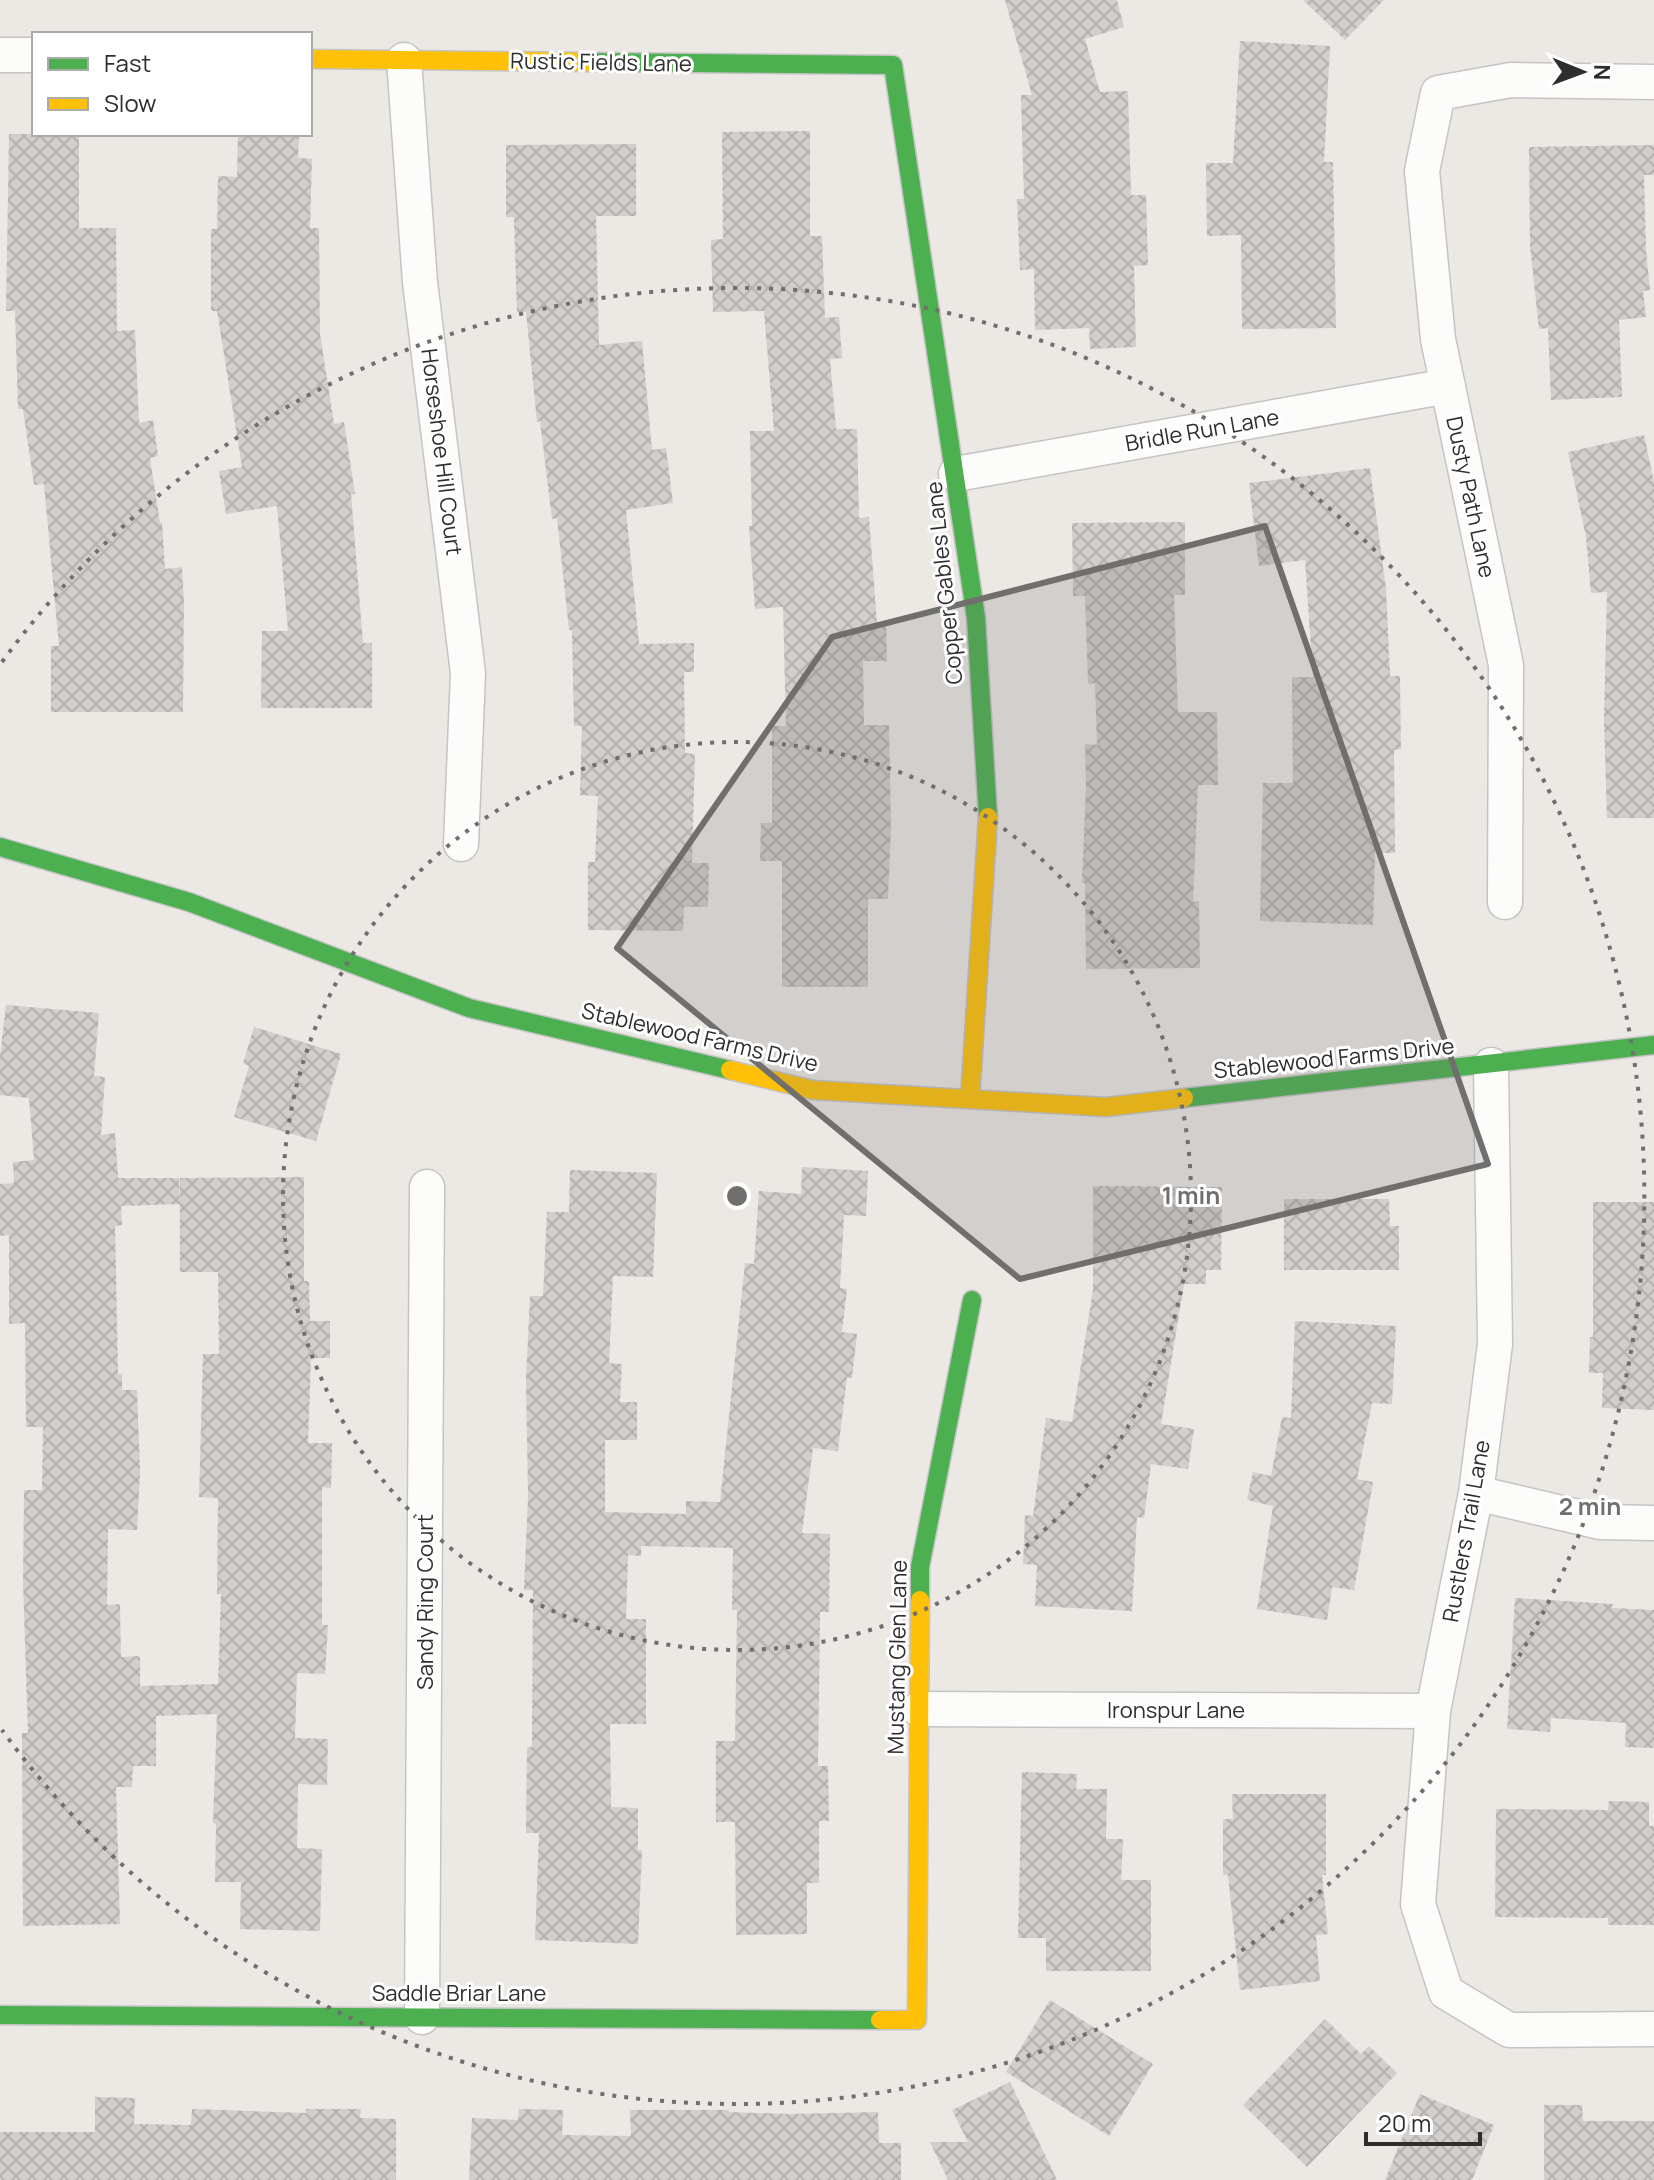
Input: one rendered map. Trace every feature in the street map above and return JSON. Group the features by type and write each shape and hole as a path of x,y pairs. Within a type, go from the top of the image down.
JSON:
{"street":[{"path":"0,55 32,55"},
{"name":"Rustic Fields Lane","path":"312,59 893,65"},
{"name":"Horseshoe Hill Court","path":"404,60 420,282 449,498 468,673 461,844"},
{"name":"Copper Gables Lane","path":"893,65 976,618 988,818 970,1099"},
{"name":"Dusty Path Lane","path":"1505,902 1506,665 1438,339 1422,171 1438,93 1511,80 1654,82"},
{"name":"Bridle Run Lane","path":"956,474 1448,386"},
{"name":"Stablewood Farms Drive","path":"0,847 189,902 469,1008 813,1090 1106,1107 1654,1045"},
{"name":"Rustlers Trail Lane","path":"1491,1065 1495,1344 1476,1493 1433,1711 1418,1904 1446,1992 1509,2030 1654,2029"},
{"name":"Sandy Ring Court","path":"422,2017 427,1187"},
{"name":"Mustang Glen Lane","path":"917,2020 920,1567 972,1300"},
{"path":"1476,1493 1600,1522 1654,1523"},
{"name":"Ironspur Lane","path":"919,1709 1433,1711"},
{"name":"Saddle Briar Lane","path":"0,2015 917,2020"}],"highlighted area":[{"path":"1265,526 1488,1164 1020,1279 617,948 832,637"}],"building":[{"path":"1005,0 1117,0 1124,27 1085,39 1100,92 1128,91 1131,195 1146,195 1148,265 1134,266 1136,347 1090,349 1089,328 1035,330 1034,269 1020,270 1017,199 1024,199 1021,95 1032,95"},
{"path":"1303,0 1384,0 1345,40"},
{"path":"1240,41 1330,46 1324,162 1333,162 1336,328 1242,329 1241,235 1207,236 1206,163 1233,163"},
{"path":"810,131 810,236 822,236 825,318 839,317 842,358 830,359 836,429 857,429 859,518 869,517 877,624 886,624 887,661 863,661 864,725 889,725 891,828 888,899 868,899 868,987 782,987 782,861 760,861 761,823 772,823 772,726 786,726 783,607 755,609 749,526 752,526 750,431 774,431 764,311 713,312 711,240 723,239 722,132"},
{"path":"9,134 79,136 79,228 116,228 117,331 135,330 139,423 153,420 158,456 150,458 162,522 165,569 182,567 183,712 51,712 51,646 59,646 44,484 34,485 23,409 18,409 15,311 6,311"},
{"path":"238,136 299,136 298,158 312,159 310,228 319,228 320,334 334,424 344,422 355,494 351,494 363,643 372,643 372,708 261,708 262,631 288,631 277,506 226,514 219,471 242,467 217,311 211,311 211,229 217,229 218,176 237,177"},
{"path":"636,144 636,216 596,216 599,345 642,341 652,450 666,448 673,503 626,510 639,644 694,643 694,672 684,672 685,753 695,754 692,863 709,863 708,907 684,907 683,931 588,930 588,862 595,862 598,796 580,795 582,726 574,726 572,630 569,630 557,518 552,519 540,421 537,422 526,312 517,312 514,217 506,217 506,145"},
{"path":"1654,145 1654,175 1644,175 1650,290 1643,291 1646,317 1619,320 1622,397 1551,400 1548,328 1539,329 1530,245 1529,147"},
{"path":"1644,435 1654,482 1654,818 1607,818 1604,719 1607,592 1591,593 1586,537 1568,452"},
{"path":"1370,468 1386,589 1390,676 1400,676 1401,749 1394,750 1395,853 1375,853 1373,925 1260,921 1263,783 1293,783 1292,677 1313,677 1305,560 1259,566 1249,483"},
{"path":"1185,522 1185,595 1174,595 1178,712 1217,712 1218,785 1198,785 1193,902 1199,901 1200,968 1086,969 1085,883 1082,883 1085,744 1097,745 1095,683 1088,684 1085,596 1073,596 1072,523"},
{"path":"6,1005 99,1013 94,1076 105,1077 101,1135 115,1133 118,1178 179,1178 180,1204 180,1178 304,1177 304,1281 309,1281 310,1321 330,1321 330,1358 311,1358 308,1443 332,1443 331,1488 322,1487 322,1625 328,1625 325,1674 297,1673 295,1738 328,1739 327,1785 298,1784 297,1848 322,1849 320,1931 240,1929 241,1882 215,1882 216,1824 213,1823 217,1714 156,1716 156,1766 133,1766 132,1787 116,1787 120,1924 23,1926 22,1733 28,1733 23,1582 24,1490 42,1490 43,1427 26,1427 25,1323 9,1324 9,1235 0,1236 0,1184 14,1183 13,1162 34,1160 29,1098 0,1095 0,1057","holes":["180,1204 180,1272 218,1272 219,1354 203,1354 199,1497 218,1498 217,1594 221,1594 218,1684 140,1686 140,1656 121,1657 120,1604 107,1605 108,1529 137,1530 140,1472 137,1390 122,1390 122,1374 118,1374 115,1226 122,1225 121,1206"]},
{"path":"254,1027 341,1054 316,1141 234,1117 249,1066 243,1063"},
{"path":"802,1167 868,1171 866,1216 844,1215 840,1288 847,1289 842,1332 857,1334 852,1378 847,1377 838,1451 813,1448 802,1533 830,1534 829,1612 820,1612 818,1766 828,1766 829,1821 819,1821 819,1883 807,1883 807,1934 736,1935 735,1822 716,1822 716,1741 735,1741 737,1610 732,1610 733,1548 641,1546 641,1556 628,1555 626,1619 646,1619 646,1724 610,1724 611,1807 638,1808 638,1850 642,1850 638,1944 535,1940 539,1833 526,1833 527,1747 532,1747 533,1590 524,1590 528,1497 526,1380 530,1296 543,1296 547,1212 569,1212 570,1170 657,1173 653,1277 613,1276 609,1363 622,1364 620,1402 637,1402 637,1440 605,1440 605,1512 686,1514 686,1501 720,1502 745,1263 754,1264 759,1191 801,1194"},
{"path":"1093,1186 1222,1187 1221,1270 1206,1270 1206,1284 1184,1284 1161,1424 1194,1429 1188,1469 1151,1464 1144,1518 1137,1517 1132,1611 1035,1606 1037,1565 1023,1564 1025,1515 1033,1516 1046,1418 1072,1422 1093,1290"},
{"path":"1284,1199 1389,1199 1390,1226 1399,1226 1399,1270 1284,1270"},
{"path":"1593,1202 1654,1202 1654,1410 1602,1408 1603,1373 1589,1373 1590,1337 1593,1337"},
{"path":"1295,1321 1396,1326 1392,1404 1372,1403 1357,1479 1373,1482 1354,1590 1332,1587 1327,1620 1257,1609 1273,1506 1247,1500 1253,1472 1271,1476 1282,1417 1291,1418"},
{"path":"1515,1598 1613,1604 1612,1608 1654,1610 1654,1748 1625,1747 1626,1723 1551,1718 1550,1732 1507,1729"},
{"path":"1022,1772 1077,1774 1076,1789 1107,1789 1106,1839 1123,1839 1121,1880 1151,1880 1151,1971 1046,1971 1046,1938 1018,1938"},
{"path":"1232,1794 1326,1794 1326,1875 1322,1875 1328,1934 1316,1935 1320,1981 1240,1990 1228,1875 1223,1875 1223,1819 1233,1819"},
{"path":"1609,1801 1649,1802 1649,1826 1654,1826 1654,1925 1608,1925 1608,1918 1495,1917 1496,1809 1608,1810"},
{"path":"1050,2000 1153,2064 1109,2136 1006,2072"},
{"path":"1325,2019 1361,2054 1369,2046 1397,2073 1307,2167 1243,2105"},
{"path":"1010,2082 1057,2180 948,2180 930,2142 968,2142 952,2110"},
{"path":"1420,2094 1494,2125 1472,2180 1385,2180"},
{"path":"95,2097 135,2098 134,2124 191,2125 192,2109 306,2113 306,2109 361,2109 360,2118 396,2119 396,2180 0,2180 0,2132 95,2132"},
{"path":"1544,2105 1582,2105 1583,2121 1654,2121 1654,2180 1544,2180"},
{"path":"519,2109 563,2110 562,2135 631,2136 630,2110 729,2110 790,2114 878,2112 879,2143 901,2143 901,2180 469,2180 472,2118 518,2120"}],"traffic: fast":[{"path":"590,62 893,65 976,618 988,817"},
{"path":"0,847 189,902 469,1008 730,1070"},
{"path":"1184,1098 1654,1045"},
{"path":"920,1600 920,1567 972,1300"},
{"path":"0,2015 880,2020"}],"traffic: slow":[{"path":"312,59 590,62"},
{"path":"970,1099 988,817"},
{"path":"730,1070 813,1090 1106,1107 1184,1098"},
{"path":"880,2020 917,2020 920,1600"}]}
